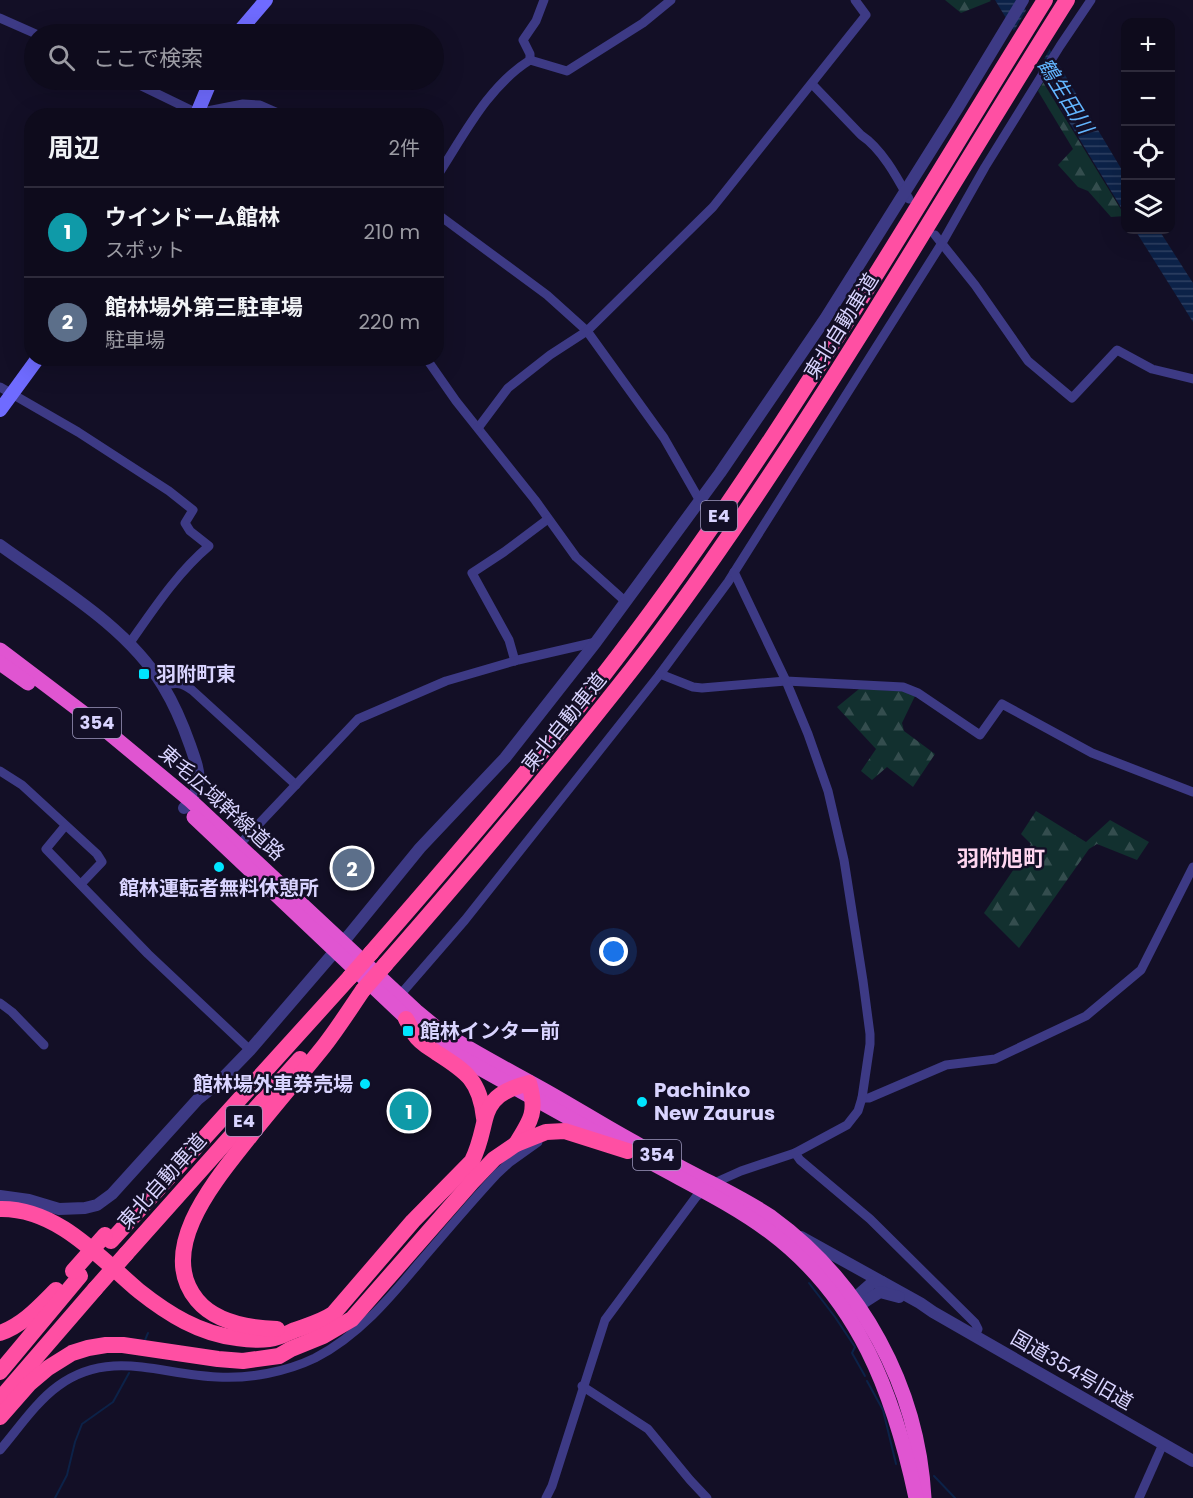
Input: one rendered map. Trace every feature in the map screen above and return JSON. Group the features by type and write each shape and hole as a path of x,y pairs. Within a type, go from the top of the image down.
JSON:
{"highway":[{"name":"東北自動車道","path":"0,1372 76,1274 212,1130 350,977 474,835 576,710 687,562 806,385 1045,0"},
{"name":"東北自動車道","path":"0,1399 126,1254 385,965 529,799 621,684 764,484 1064,5"},
{"name":"東毛広域幹線道路","path":"0,650 104,728 339,947 400,995 439,1030 707,1187 781,1241 852,1305 862,1340 879,1371 906,1455 916,1498"},
{"name":"東毛広域幹線道路","path":"0,663 239,844 406,1019 440,1046 628,1151 707,1187 744,1200 785,1228 821,1261 884,1347 903,1391 918,1446 924,1498"},
{"path":"296,1330 246,1326 207,1310 194,1296 186,1280 184,1248 198,1210 210,1189 277,1102 326,1044 363,990"},
{"path":"406,1019 416,1036 428,1047 459,1066 472,1080 482,1103 484,1118"},
{"path":"0,1209 27,1212 63,1228 154,1302 185,1322 228,1337 277,1338 321,1322 333,1314 413,1221 465,1169 476,1151 484,1118 495,1099 512,1087 529,1083 534,1100 533,1113 531,1122 516,1144"},
{"path":"0,1417 29,1384 48,1368 72,1353 88,1348 130,1345 243,1361 273,1357 323,1336 352,1319 471,1182 494,1159 516,1144 546,1132 565,1131 628,1151"},
{"path":"0,1217 27,1221 53,1233 80,1251 150,1310 194,1336 237,1347 291,1348"},
{"path":"0,1333 35,1311 76,1274"}],"main road":[{"path":"246,24 266,0"},
{"path":"199,108 207,90"},
{"path":"0,410 6,390 30,366"}],"street":[{"path":"530,60 530,54 523,40 536,21 544,0"},
{"path":"444,166 488,99 522,65 530,60 567,71 644,23 670,0"},
{"path":"478,428 514,382 587,331 712,207 866,15 855,0"},
{"path":"0,1196 29,1200 59,1209 97,1205 112,1194 198,1099 219,1082 250,1050 420,848 505,758 596,642 700,501 825,319 907,195 1023,0"},
{"path":"400,995 465,920 660,674 734,572 938,239 1091,0"},
{"path":"0,18 24,29"},
{"path":"812,84 861,135 870,140 907,195"},
{"path":"149,90 185,108"},
{"path":"225,108 243,104 260,105 267,108"},
{"path":"444,219 547,295 587,331 672,449 700,501"},
{"path":"938,239 975,285 1028,361 1072,398 1117,350 1152,369 1193,379"},
{"path":"432,366 576,557 626,602"},
{"path":"6,390 78,432 169,491 194,510 186,523 190,531 209,546 198,555 158,603 129,644"},
{"path":"514,661 509,640 472,573 548,519"},
{"path":"0,545 98,616 129,644 162,686 197,764 200,782 188,804"},
{"path":"547,1498 582,1386 608,1315 707,1187 741,1171 795,1153 847,1125 858,1111 862,1098 870,1035 844,860 828,791 786,681 734,572"},
{"path":"239,844 358,719 446,681 514,661 596,642"},
{"path":"660,674 693,687 702,688 786,681 903,687 918,693 980,735 1002,704 1092,753 1193,792"},
{"path":"162,686 174,682 182,683 192,690 296,785"},
{"path":"0,771 22,785 97,854 102,862 81,884"},
{"path":"65,826 46,849 148,954 250,1050"},
{"path":"862,1098 869,1098 946,1065 995,1059 1086,1016 1141,970 1193,867"},
{"path":"0,1004 12,1012 44,1045"},
{"path":"0,1450 57,1387 89,1371 108,1366 126,1365 217,1377 240,1376 273,1372 315,1358 372,1317 497,1174 534,1143 544,1139"},
{"path":"795,1153 800,1160 870,1219 975,1323 978,1329 975,1336"},
{"name":"国道354号旧道","path":"785,1228 1193,1461"},
{"path":"852,1305 873,1282 882,1282"},
{"name":"国道354号旧道","path":"852,1305 877,1293 886,1292 933,1312"},
{"path":"582,1386 648,1429 707,1498"},
{"path":"1139,1498 1163,1444"}],"green space":[{"path":"945,0 990,0 991,1 961,13"},
{"path":"1043,82 1121,209 1121,216 1111,217 1088,191 1078,187 1058,165 1073,149 1038,91"},
{"path":"859,689 903,691 915,696 902,723 904,731 935,754 913,787 887,767 872,780 861,771 876,749 837,707"},
{"path":"1036,811 1086,842 1110,820 1149,842 1137,860 1097,844 1089,849 1019,948 984,913 1031,844 1021,834"}],"water":[{"name":"鶴生田川","path":"995,0 1020,0 1121,168 1121,207"},
{"path":"1138,234 1162,234 1193,283 1193,322"}],"pier":[{"path":"1028,7 1051,47 1036,73 1012,34"}],"waterway":[{"path":"809,1283 855,1347 852,1353 865,1376"},
{"path":"145,1340 148,1333"},
{"path":"55,1498 67,1475 82,1424 113,1402 129,1373"},
{"path":"867,1381 883,1410 896,1464"},
{"path":"934,1476 955,1498"}],"place":[{"name":"羽附町東","path":"144,674"},
{"name":"館林運転者無料休憩所","path":"219,867"},
{"name":"館林場外第三駐車場","path":"352,868"},
{"name":"館林インター前","path":"408,1031"},
{"name":"館林場外車券売場","path":"365,1084"},
{"name":"Pachinko New Zaurus","path":"642,1102"},
{"name":"ウインドーム館林","path":"409,1111"}],"district":[{"name":"羽附旭町","path":"1001,858"}]}
